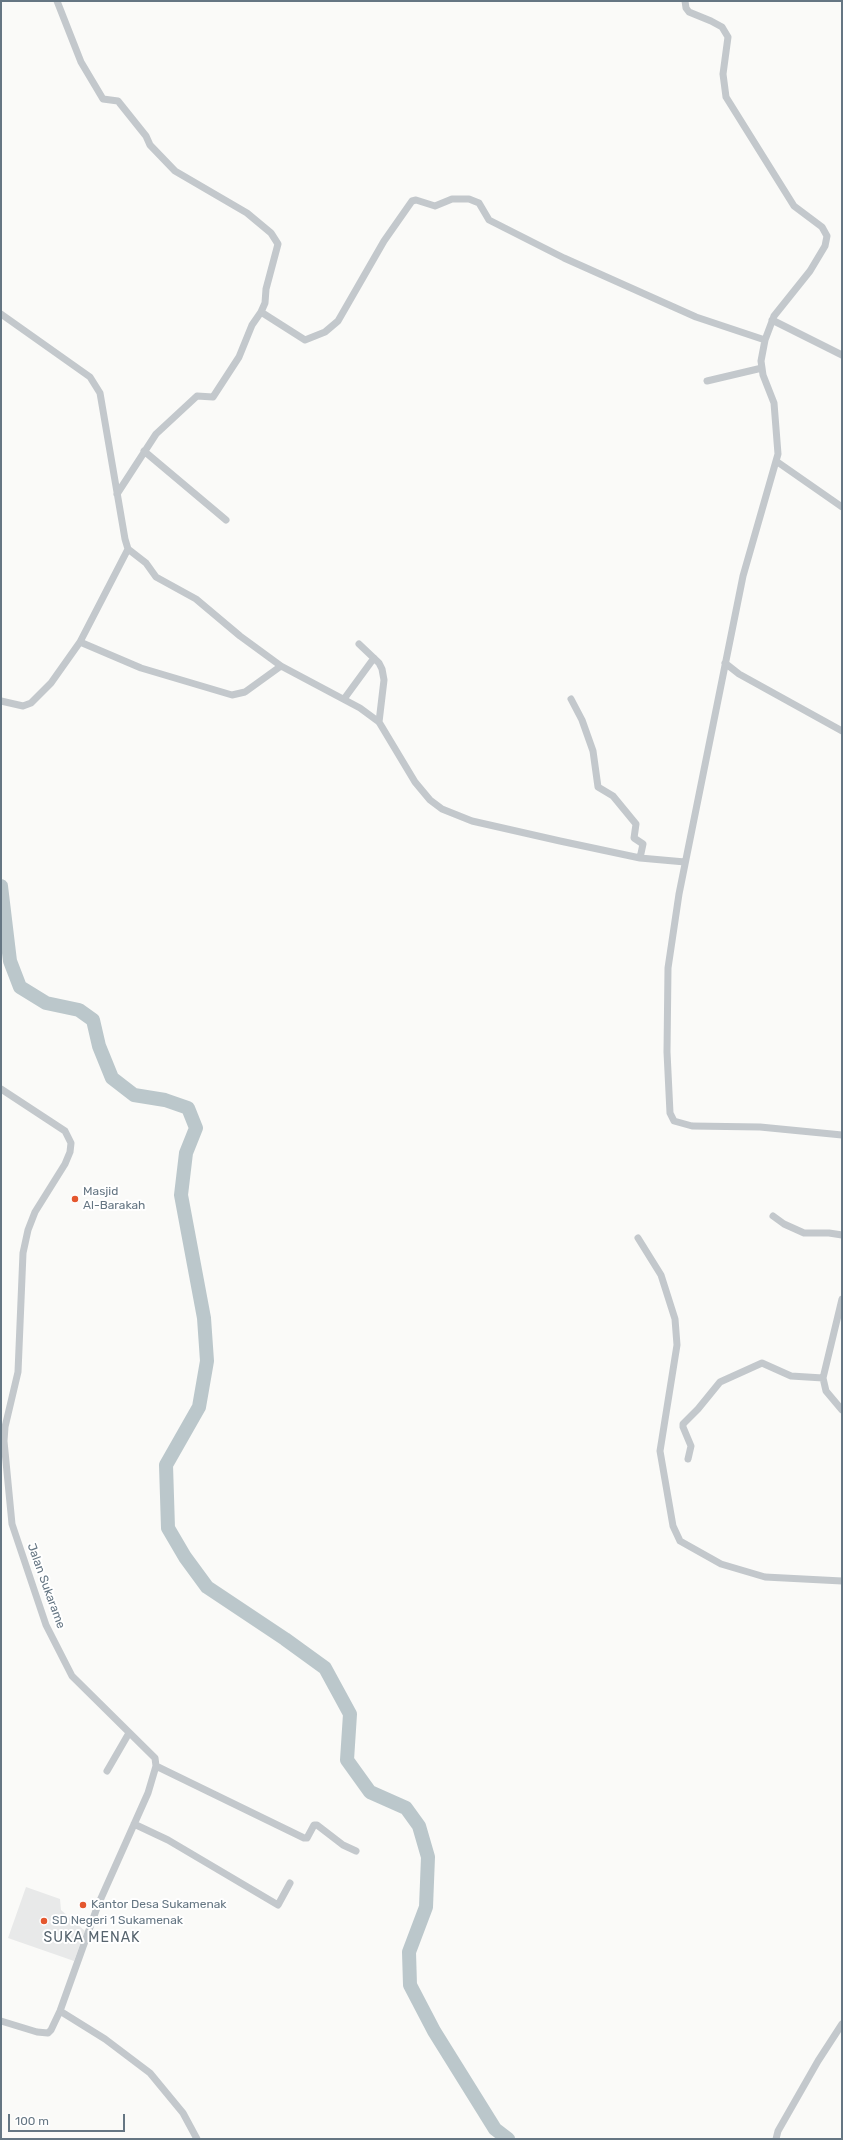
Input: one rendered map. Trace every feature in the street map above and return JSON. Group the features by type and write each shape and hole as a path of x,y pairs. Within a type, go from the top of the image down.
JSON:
{"street":[{"path":"57,1 81,62 103,99 118,102 146,136 150,145 175,171 246,212 275,236 278,248 262,312 252,325 239,357 214,396 210,398 200,395 196,397 160,430 116,494"},
{"path":"685,1 686,8 689,12 722,27 728,37 723,74 726,97 794,206 822,227 827,233 825,246 810,271 772,320 765,340 761,361 774,403 778,454 744,576 685,862 668,968 667,1052 670,1113 674,1121 692,1126 760,1127 842,1135"},
{"path":"262,312 305,340 325,332 338,321 384,241 412,201 416,200 434,206 452,199 470,199 480,204 489,220 564,258 696,317 765,340"},
{"path":"1,314 90,378 96,384 100,393 116,494 128,549 80,642 51,683 32,703 23,706 1,701"},
{"path":"772,320 842,354"},
{"path":"707,381 762,368"},
{"path":"144,452 226,520"},
{"path":"776,461 842,507"},
{"path":"128,549 146,562 156,577 196,599 240,636 281,666 360,708 379,722 415,782 430,800 442,809 472,820 640,858 685,862"},
{"path":"80,642 141,668 232,695 245,692 281,666"},
{"path":"359,644 374,658 382,669 384,680 379,722"},
{"path":"344,699 374,658"},
{"path":"725,663 739,674 842,731"},
{"path":"571,699 582,720 593,751 598,787 613,796 636,824 634,838 643,844 640,858"},
{"name":"Jalan Sukarame","path":"1,1089 65,1131 71,1142 70,1152 65,1164 35,1212 28,1230 23,1253 18,1372 5,1427 4,1440 12,1524 46,1625 72,1676 154,1758 156,1766"},
{"path":"773,1216 784,1224 804,1233 829,1233 842,1235"},
{"path":"638,1238 661,1275 675,1319 677,1345 660,1452 673,1526 680,1541 721,1564 765,1577 842,1581"},
{"path":"842,1299 823,1378 826,1391 842,1410"},
{"path":"688,1459 691,1446 683,1428 683,1424 698,1409 720,1382 762,1364 791,1376 823,1378"},
{"path":"107,1771 129,1733"},
{"path":"1,2021 37,2032 48,2033 60,2011 98,1905 152,1784 156,1766 304,1838 307,1838 314,1825 317,1825 343,1845 356,1851"},
{"path":"134,1824 168,1840 278,1906 290,1883"},
{"path":"60,2011 105,2039 150,2073 183,2113 197,2139"},
{"path":"776,2139 778,2131 818,2061 842,2024"}],"shaded area":[{"name":"SD Negeri 1 Sukamenak","path":"26,1887 60,1899 61,1910 85,1931 74,1961 8,1938"}],"waterway":[{"path":"1,886 10,961 20,987 46,1003 79,1010 93,1020 99,1046 112,1078 134,1095 165,1100 188,1108 196,1128 186,1153 181,1195 204,1318 207,1361 199,1407 166,1465 168,1528 185,1557 207,1587 285,1639 325,1668 350,1714 347,1760 370,1792 406,1808 419,1826 428,1857 426,1907 409,1952 410,1985 434,2031 495,2129 508,2139"}],"place":[{"name":"Masjid Al-Barakah","path":"75,1199"},
{"name":"Kantor Desa Sukamenak","path":"83,1905"},
{"name":"SD Negeri 1 Sukamenak","path":"44,1921"}],"district":[{"name":"SUKA MENAK","path":"92,1938"}]}
